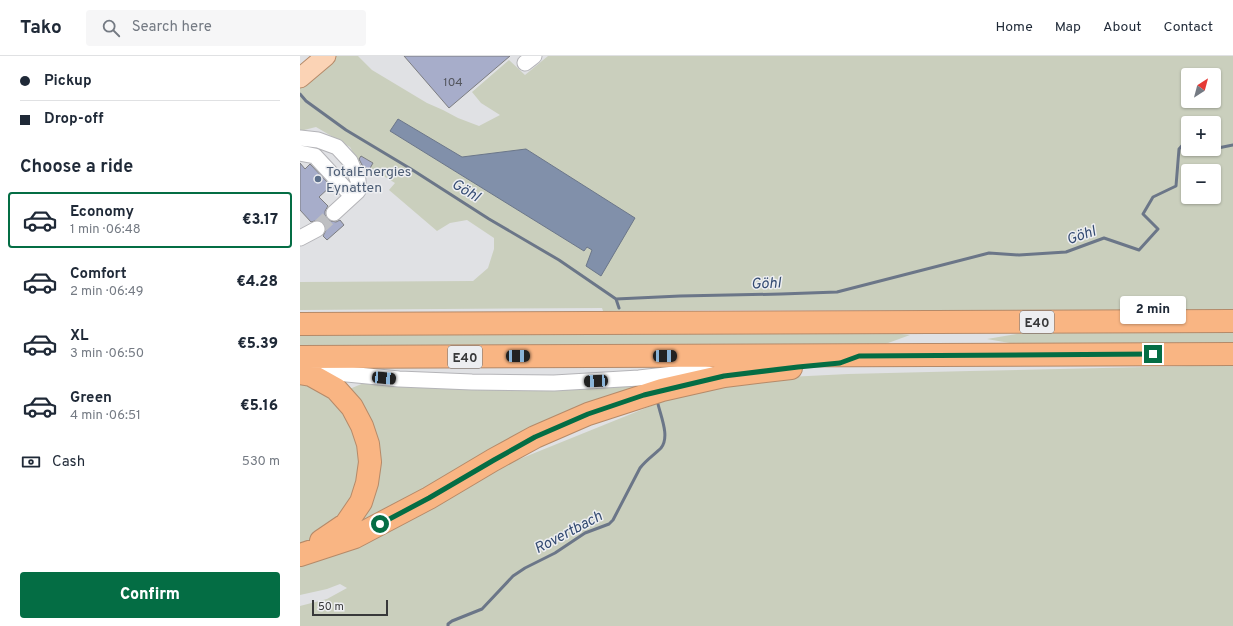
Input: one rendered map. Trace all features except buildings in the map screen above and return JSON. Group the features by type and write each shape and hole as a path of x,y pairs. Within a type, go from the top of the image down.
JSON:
{"highway":[{"name":"E40","path":"300,324 1233,321"},
{"path":"301,555 355,537 429,498 535,437 651,385 724,376 819,360 846,358 1233,354"},
{"name":"E40","path":"304,368 640,356 819,360"},
{"path":"301,555 346,524 361,502 367,483 370,462 368,444 362,426 352,407 336,389 304,368"}],"main road":[{"path":"300,78 326,56"}],"lane":[{"path":"300,138 318,140 337,147 350,161 358,180 358,191 334,214"},
{"path":"300,152 315,156 352,196"},
{"path":"300,238 317,229"},
{"path":"304,368 326,372 399,379 472,382 651,385"}],"green space":[{"path":"336,56 358,56 372,70 427,103 479,126 500,115 481,103 472,92 509,60 525,75 548,56 1233,56 1233,310 603,311 602,308 300,310 300,282 473,281 488,268 494,249 494,238 467,220 450,223 437,231 389,190 395,183 357,160 350,147 316,127 300,131 300,88","holes":["398,119 462,157 526,149 635,218 593,250 587,247 584,251 390,131"]},
{"path":"1233,327 1233,349 1027,346 987,339 1052,328"},
{"path":"854,329 910,335 869,350 300,351 300,331"},
{"path":"1233,365 1233,626 300,626 300,606 327,599 347,588 340,584 327,589 300,595 300,567 342,550 505,465 673,397 768,378 848,374"},
{"path":"300,381 329,396 344,412 357,437 361,455 361,470 354,493 341,514 319,535 300,544"},
{"path":"364,383 657,383 358,527 372,493 347,390"}],"water":[{"path":"398,119 462,157 526,149 635,218 601,276 586,266 592,250 587,247 584,251 390,131"}],"waterway":[{"name":"Göhl","path":"300,94 306,101 346,130 411,169 489,219 559,260 616,299 837,292 989,253 1019,255 1066,252 1104,238 1139,250 1158,229 1143,214 1153,197 1176,186 1179,149 1181,147"},
{"name":"Göhl","path":"1221,147 1233,145"},
{"name":"Rovertbach","path":"616,299 619,308"},
{"name":"Rovertbach","path":"448,626 448,624 452,621 482,609 513,576 525,568 555,553 585,533 609,524 613,520 640,468 661,448 664,443 665,433 658,404"}],"tunnel":[{"path":"317,229 334,213"}],"place":[{"name":"TotalEnergies Eynatten","path":"318,179"}],"route":[{"path":"380,524 429,498 535,437 588,414 644,395 724,376 840,363 859,356 1153,354"}]}
